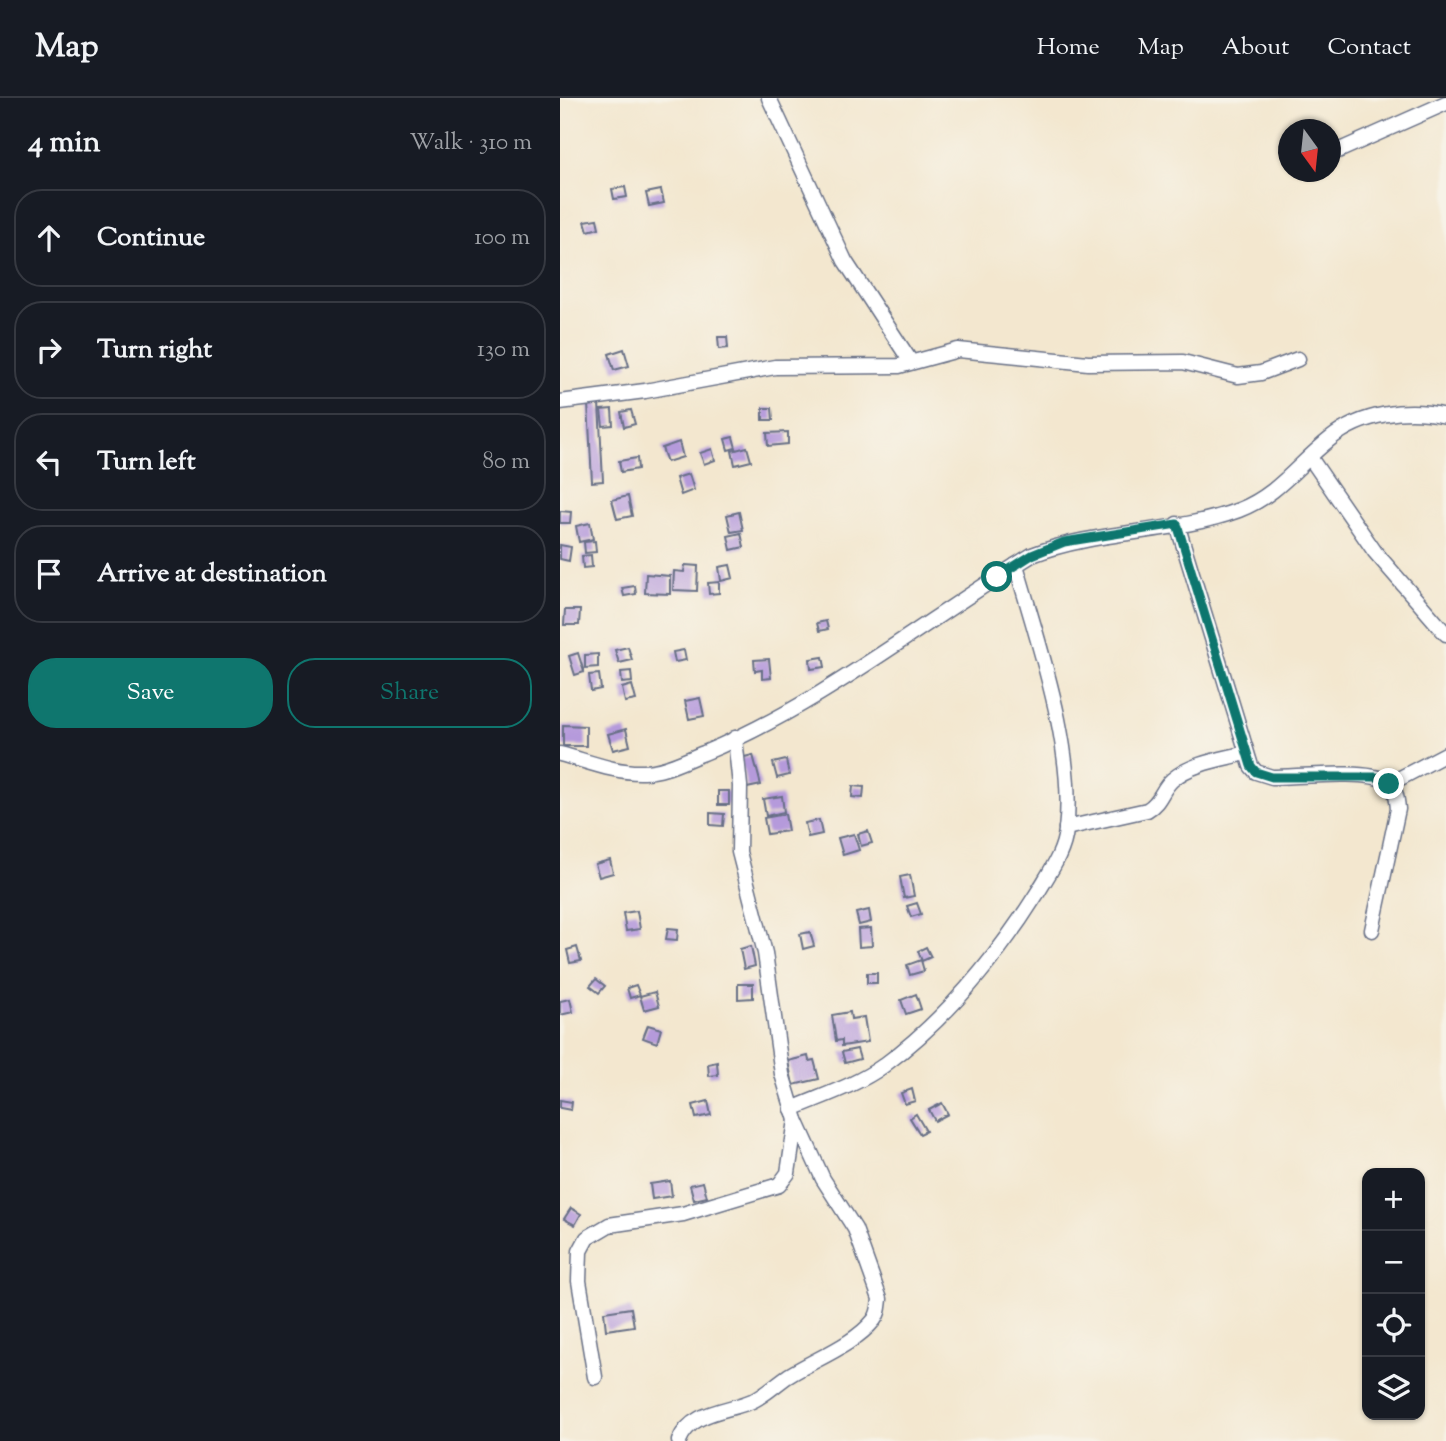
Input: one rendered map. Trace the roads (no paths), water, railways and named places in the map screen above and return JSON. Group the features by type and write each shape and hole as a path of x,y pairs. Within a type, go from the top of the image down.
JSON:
{"street":[{"path":"769,98 845,261 911,362"},
{"path":"1341,150 1446,103"},
{"path":"560,402 645,391 775,367 878,368 958,350 1088,363 1183,362 1238,376 1261,373 1298,359"},
{"path":"560,754 622,771 646,772 671,766 804,703 1016,565 1064,542 1177,524 1237,510 1263,499 1311,459 1329,439 1354,423 1406,411 1446,416"},
{"path":"1311,459 1374,552 1446,634"},
{"path":"1177,524 1246,753 1256,772 1272,777 1377,777 1389,784 1397,796 1398,809 1372,930"},
{"path":"794,1114 881,1068 964,993 997,956 1058,860 1066,828 1068,798 1063,752 1016,565"},
{"path":"678,1441 682,1432 694,1421 713,1412 752,1401 842,1344 875,1319 880,1299 856,1229 823,1179 794,1114 782,1074 765,953 739,852 740,786 735,738"},
{"path":"1066,828 1147,810 1156,805 1168,784 1182,772 1246,753"},
{"path":"1389,784 1446,754"},
{"path":"595,1377 579,1281 580,1251 587,1238 609,1225 683,1214 779,1185 788,1173 794,1114"}]}
